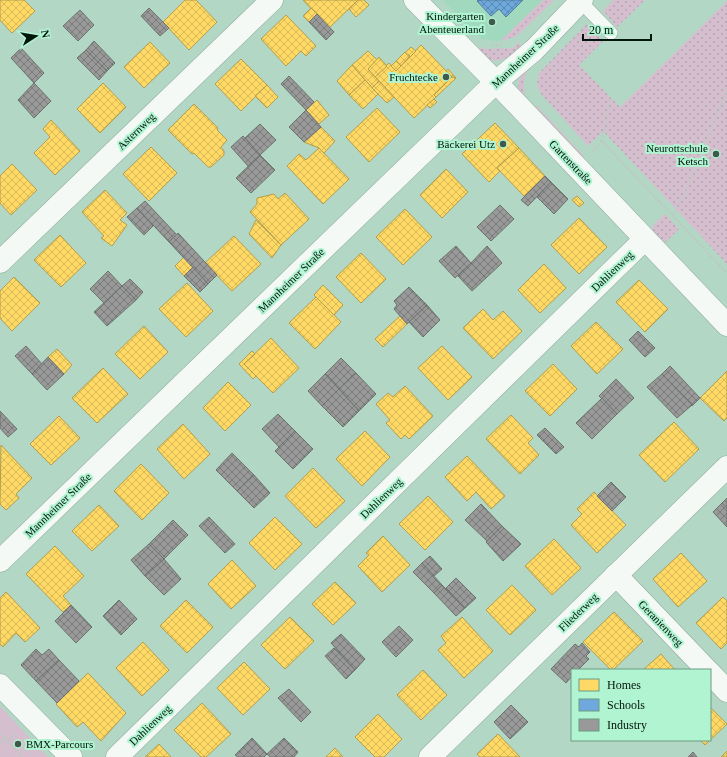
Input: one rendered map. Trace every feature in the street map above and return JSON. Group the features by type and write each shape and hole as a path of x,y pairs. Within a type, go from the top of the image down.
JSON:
{"street":[{"name":"Asternweg","path":"0,262 272,0"},
{"name":"Gartenstraße","path":"415,0 496,82 727,325"},
{"name":"Mannheimer Straße","path":"0,561 496,82 534,50 582,1"},
{"name":"Dahlienweg","path":"117,757 645,239"},
{"name":"Fliederweg","path":"436,755 616,575 727,467"},
{"name":"Geranienweg","path":"616,575 706,669"},
{"path":"711,674 727,691"},
{"path":"0,685 71,757"}],"lane":[{"path":"582,1 611,33"}],"path":[{"path":"468,54 478,43 487,45 508,44"},
{"path":"673,215 686,191 727,90"},
{"path":"588,155 602,141 610,97"},
{"path":"602,141 727,273"},
{"path":"0,732 22,757"},
{"path":"0,742 6,739"}],"shaded area":[{"name":"Kindergarten Abenteuerland","path":"443,0 543,0 500,41 481,39"},
{"path":"543,0 554,0 519,34 515,37 500,41"},
{"path":"613,0 645,0 617,27 603,11"},
{"path":"727,1 727,264 603,131 588,146 541,94 537,85 539,73 587,24 603,41 579,65 620,107"},
{"path":"518,42 521,46 514,53 497,61 487,59 477,50 480,47 484,49 513,48"},
{"path":"534,62 528,69 525,77 525,94 522,97 518,86 520,77"},
{"path":"537,106 584,156 582,158 534,108"},
{"path":"665,214 679,229 666,242 660,241 652,231 653,225"},
{"name":"BMX-Parcours","path":"0,706 48,757 0,757"}],"building: Homes":[{"path":"0,0 24,0 35,11 12,33 0,20"},
{"path":"185,0 196,0 217,22 189,50 163,22"},
{"path":"303,0 358,0 329,28"},
{"path":"358,0 364,0 369,5 356,17 349,9"},
{"path":"311,8 317,14 309,22 303,16"},
{"path":"286,15 316,46 306,56 301,51 286,66 261,39"},
{"path":"150,42 170,63 144,88 124,67"},
{"path":"421,45 452,77 434,95 436,97 414,118 375,77 389,63 396,71"},
{"path":"411,47 416,51 396,71 391,66"},
{"path":"368,51 377,60 368,69 379,81 372,88 352,65"},
{"path":"405,52 410,56 401,66 396,61"},
{"path":"379,57 387,66 375,77 368,69"},
{"path":"241,59 267,85 241,111 215,84"},
{"path":"352,65 365,80 349,95 337,81"},
{"path":"448,69 456,78 452,77 446,71"},
{"path":"452,77 456,78 436,97 434,95"},
{"path":"365,80 378,94 363,109 349,95"},
{"path":"379,81 394,97 387,103 372,88"},
{"path":"103,83 126,107 100,133 77,109"},
{"path":"267,85 278,97 267,108 255,96"},
{"path":"434,99 437,102 430,108 427,105"},
{"path":"317,100 329,115 319,124 306,110"},
{"path":"194,104 218,128 217,130 227,140 221,147 224,151 224,155 211,167 208,167 194,153 192,154 168,130"},
{"path":"377,108 400,132 369,162 346,137"},
{"path":"51,120 80,151 55,175 34,153 50,137 43,129"},
{"path":"495,123 519,148 497,168 500,171 489,182 462,154"},
{"path":"321,127 335,141 324,153 319,148 304,142"},
{"path":"151,147 177,173 149,201 123,174"},
{"path":"319,148 349,179 323,204 287,166 299,154 306,160"},
{"path":"519,148 545,176 524,196 497,168"},
{"path":"12,164 37,190 11,215 0,203 0,176"},
{"path":"446,169 468,192 442,218 420,195"},
{"path":"105,190 127,213 120,220 127,225 112,246 101,238 104,236 82,212"},
{"path":"285,193 309,219 281,245 250,212 257,204 257,198 274,194 278,199"},
{"path":"577,196 584,203 579,207 572,200"},
{"path":"405,209 432,237 403,265 376,237"},
{"path":"579,218 607,247 579,274 551,245"},
{"path":"256,220 281,245 272,258 249,234"},
{"path":"60,235 86,263 61,287 34,260"},
{"path":"234,236 261,264 232,291 205,263"},
{"path":"361,253 386,279 361,303 336,277"},
{"path":"184,257 193,267 184,276 175,266"},
{"path":"544,264 566,288 540,313 518,290"},
{"path":"14,277 40,303 12,331 0,318 0,291"},
{"path":"639,280 668,309 645,332 616,302"},
{"path":"187,283 213,311 186,337 159,309"},
{"path":"323,285 343,305 334,315 314,295"},
{"path":"316,297 341,322 315,349 289,323"},
{"path":"483,309 493,320 503,311 522,331 493,359 463,328"},
{"path":"400,316 407,324 383,347 375,339"},
{"path":"596,322 623,349 597,374 571,346"},
{"path":"144,326 168,352 140,379 115,354"},
{"path":"271,338 299,368 273,393 244,364"},
{"path":"442,346 472,377 448,400 418,368"},
{"path":"57,349 72,365 64,374 48,357"},
{"path":"252,351 255,354 244,364 256,376 253,379 239,364"},
{"path":"553,364 577,389 550,416 525,391"},
{"path":"103,368 128,394 97,423 72,398"},
{"path":"727,371 727,418 724,421 700,398"},
{"path":"228,382 251,405 225,431 203,408"},
{"path":"405,386 433,416 409,439 405,435 401,439 386,423 390,420 376,404 388,393 393,397"},
{"path":"511,415 533,438 528,443 539,455 520,474 486,439"},
{"path":"59,416 80,438 51,465 30,444"},
{"path":"674,422 699,449 665,482 639,455"},
{"path":"183,424 210,454 184,479 157,449"},
{"path":"365,431 390,457 362,486 336,459"},
{"path":"1,445 32,478 16,494 19,498 6,510 0,504"},
{"path":"467,456 505,496 491,509 476,492 467,501 445,477"},
{"path":"141,464 169,493 142,520 114,491"},
{"path":"313,468 345,501 316,528 285,496"},
{"path":"594,492 626,525 597,553 571,525 582,514 577,509"},
{"path":"428,496 453,522 425,550 399,524"},
{"path":"99,505 119,526 92,551 72,531"},
{"path":"275,517 302,544 275,570 249,543"},
{"path":"383,536 410,565 382,592 358,566 369,555 366,553"},
{"path":"554,539 581,568 552,595 525,566"},
{"path":"55,546 84,576 63,596 71,605 63,612 26,574"},
{"path":"681,553 707,581 678,607 653,579"},
{"path":"232,560 256,586 231,609 208,584"},
{"path":"335,582 356,603 333,625 312,604"},
{"path":"512,585 536,610 510,635 486,610"},
{"path":"6,592 40,628 25,642 16,633 3,647 0,644 0,598"},
{"path":"723,597 727,601 727,643 721,649 696,623"},
{"path":"186,600 213,627 187,653 160,626"},
{"path":"614,612 643,641 614,669 610,669 583,642"},
{"path":"290,617 314,641 285,669 261,645"},
{"path":"462,617 493,651 464,678 438,650 446,643 441,636"},
{"path":"143,642 169,670 142,696 116,668"},
{"path":"661,654 674,669 644,669"},
{"path":"244,662 270,689 243,715 217,688"},
{"path":"423,670 447,695 421,720 397,695"},
{"path":"88,673 126,713 101,741 83,722 77,727 56,704"},
{"path":"202,703 231,734 206,757 201,757 174,730"},
{"path":"711,708 727,724 711,739"},
{"path":"378,714 402,739 384,757 375,757 355,737"},
{"path":"498,734 520,757 480,757 477,754"},
{"path":"701,741 709,741 705,745"},
{"path":"159,744 171,757 145,757"},
{"path":"335,748 343,757 326,757"},
{"path":"727,751 727,757 721,757"}],"building: Schools":[{"path":"523,0 506,17 499,9 491,16 477,1"}],"building: Industry":[{"path":"149,8 169,28 160,36 141,16"},
{"path":"80,10 94,25 78,41 63,26"},
{"path":"317,14 334,32 326,40 309,22"},
{"path":"94,41 115,63 107,71 86,50"},
{"path":"21,48 44,73 34,83 11,58"},
{"path":"86,50 107,71 99,80 77,58"},
{"path":"289,76 314,102 306,110 281,84"},
{"path":"34,83 51,101 34,118 18,100"},
{"path":"306,110 321,127 304,142 289,127"},
{"path":"260,124 276,140 260,155 245,138"},
{"path":"243,136 260,155 248,166 231,147"},
{"path":"260,155 275,170 251,193 236,178"},
{"path":"545,176 551,182 528,206 521,200"},
{"path":"551,182 568,199 554,214 537,197"},
{"path":"145,201 177,235 169,242 137,208"},
{"path":"500,205 514,219 491,241 477,227"},
{"path":"137,208 153,226 144,235 127,217"},
{"path":"178,233 217,275 208,284 169,242"},
{"path":"456,246 471,263 455,278 439,261"},
{"path":"487,246 502,263 486,278 471,263"},
{"path":"471,263 486,278 472,291 458,276"},
{"path":"193,267 208,284 200,292 184,276"},
{"path":"108,271 122,286 104,303 90,289"},
{"path":"130,279 143,292 136,300 122,286"},
{"path":"122,286 136,300 107,326 94,312"},
{"path":"409,287 427,305 407,324 394,309 397,305 394,301"},
{"path":"427,305 440,320 423,337 409,322"},
{"path":"638,331 655,348 645,357 629,340"},
{"path":"26,346 42,364 32,374 15,356"},
{"path":"48,357 64,374 47,390 32,374"},
{"path":"341,358 356,373 339,389 325,374"},
{"path":"670,366 700,398 692,406 662,374"},
{"path":"356,373 376,394 359,411 339,389"},
{"path":"325,374 339,389 322,406 308,391"},
{"path":"662,374 692,405 677,418 647,387"},
{"path":"616,379 634,398 617,414 599,396"},
{"path":"339,389 359,411 343,427 322,406"},
{"path":"602,398 617,414 592,439 576,423"},
{"path":"0,411 17,429 8,437 0,428"},
{"path":"278,414 295,431 279,447 262,429"},
{"path":"545,428 564,447 556,454 537,435"},
{"path":"295,431 313,449 293,469 275,451"},
{"path":"232,453 254,475 237,491 216,470"},
{"path":"254,475 270,493 254,508 237,491"},
{"path":"611,482 626,497 612,511 597,496"},
{"path":"727,498 727,508 722,503"},
{"path":"722,503 727,508 727,527 713,512"},
{"path":"481,504 502,526 487,541 465,520"},
{"path":"209,517 235,544 225,553 199,526"},
{"path":"173,520 188,535 164,559 149,544"},
{"path":"502,526 521,544 503,561 486,542"},
{"path":"149,544 164,559 145,576 131,560"},
{"path":"430,556 442,569 434,576 422,563"},
{"path":"164,559 181,579 164,595 145,576"},
{"path":"422,563 442,585 434,593 413,572"},
{"path":"456,578 476,598 465,608 446,588"},
{"path":"442,585 465,608 456,616 434,593"},
{"path":"119,600 137,619 121,635 103,616"},
{"path":"71,605 92,627 76,643 55,621"},
{"path":"399,626 413,640 396,657 382,642"},
{"path":"341,634 365,659 355,670 331,643"},
{"path":"582,643 590,652 586,656 589,659 579,669 571,669 571,677 566,683 551,669 575,644 579,647"},
{"path":"334,648 355,670 346,679 325,656"},
{"path":"36,649 42,655 49,649 59,660 36,681 21,665"},
{"path":"59,660 79,681 57,703 36,681"},
{"path":"289,689 311,712 301,722 278,698"},
{"path":"511,705 528,722 510,739 494,722"},
{"path":"252,738 267,754 264,757 238,757 235,755"},
{"path":"284,738 298,752 294,757 270,757 267,754"},
{"path":"693,752 697,757 688,757"}],"place":[{"name":"Kindergarten Abenteuerland","path":"492,22"},
{"name":"Fruchtecke","path":"446,77"},
{"name":"Bäckerei Utz","path":"503,144"},
{"name":"Neurottschule Ketsch","path":"716,154"},
{"name":"BMX-Parcours","path":"18,744"}]}
